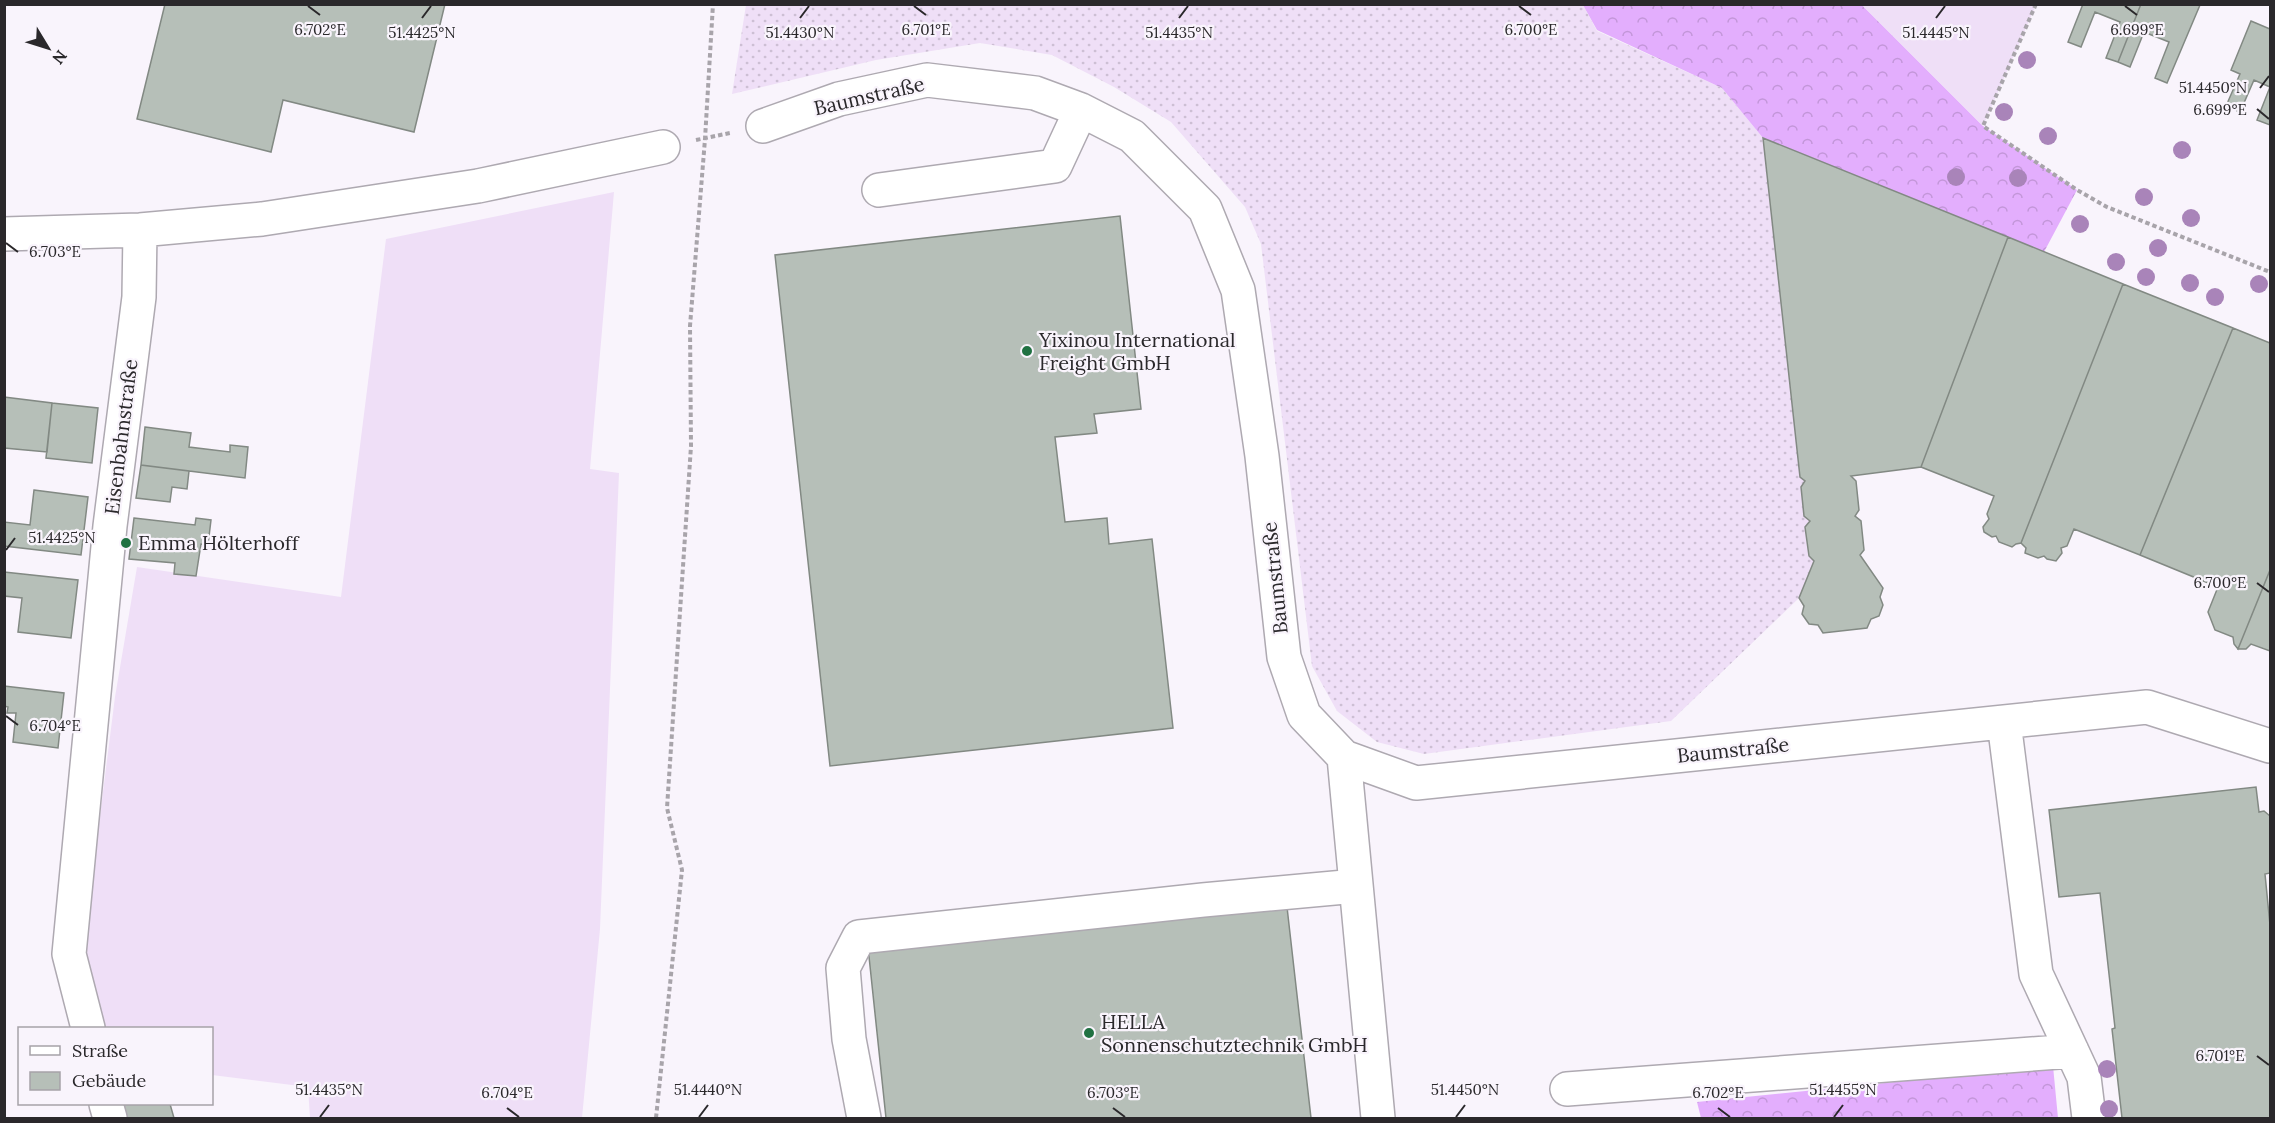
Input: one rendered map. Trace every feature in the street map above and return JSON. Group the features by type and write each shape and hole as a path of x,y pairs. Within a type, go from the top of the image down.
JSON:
{"street":[{"name":"Baumstraße","path":"763,126 839,99 927,80 1035,93 1081,110 1132,136 1204,209 1238,290 1262,456 1284,657 1304,715 1344,757 1416,783 2147,707 2271,746"},
{"path":"879,190 1055,166 1081,110"},
{"path":"4,234 140,230 262,219 467,188 663,147"},
{"name":"Eisenbahnstraße","path":"87,1027 69,954 110,526 139,297 140,230"},
{"path":"2004,722 2036,974 2084,1077 2089,1119"},
{"path":"1344,757 1378,1119"},
{"path":"864,1119 849,1039 843,968 859,937 1356,886"},
{"path":"1567,1089 2072,1051"}],"path":[{"path":"656,1119 682,870 667,808 691,446 690,326 713,4"},
{"path":"2036,4 1983,126 2077,190 2107,207 2271,272"}],"shaded area":[{"path":"746,5 1583,5 1597,31 1722,88 1763,138 1800,476 1805,481 1801,487 1804,516 1810,520 1805,527 1809,556 1814,561 1799,598 1671,721 1424,754 1377,742 1337,711 1312,666 1261,244 1245,207 1171,122 1114,87 1052,55 980,43 876,60 732,94"},
{"path":"1862,5 2036,5 1983,126"},
{"path":"614,192 590,469 619,473 600,929 582,1118 310,1118 308,1087 213,1075 213,1027 105,1027 83,950 115,697 137,567 341,597 386,239"}],"green space":[{"path":"1583,5 1862,5 1983,126 2077,190 2044,252 1763,138 1722,88 1597,30"},
{"path":"2053,1066 2058,1118 1701,1118 1697,1102"}],"building":[{"path":"165,4 445,4 414,132 283,100 271,152 137,119"},
{"path":"2083,4 2141,4 2118,62 2106,58 2120,22 2095,12 2081,47 2068,42"},
{"path":"2141,4 2200,5 2167,83 2155,78 2169,42 2144,32 2130,67 2118,62"},
{"path":"2251,21 2270,29 2270,87 2254,80 2240,112 2226,106 2240,74 2231,70"},
{"path":"2270,87 2270,125 2257,120"},
{"path":"1763,138 2008,237 1921,467 1851,476 1856,481 1859,510 1855,516 1861,521 1864,550 1860,555 1883,588 1880,597 1883,605 1879,616 1871,619 1867,628 1823,633 1818,625 1809,624 1802,614 1804,606 1799,598 1814,561 1809,556 1805,527 1810,521 1804,516 1801,487 1805,481 1800,477"},
{"path":"1120,216 1141,409 1094,414 1097,433 1055,437 1065,522 1107,518 1109,544 1152,539 1173,728 830,766 775,255"},
{"path":"2008,237 2123,284 2021,543 2012,547 1999,542 1996,536 1992,537 1984,532 1983,527 1989,519 1987,514 1994,496 1921,467"},
{"path":"2123,284 2233,328 2140,555 2074,529 2067,546 2061,548 2062,553 2056,561 2044,556 2038,558 2025,553 2026,548 2021,543"},
{"path":"2233,328 2270,343 2270,570 2238,649 2233,637 2215,630 2208,612 2218,587 2140,555"},
{"path":"4,397 52,403 47,452 4,448"},
{"path":"52,403 98,408 92,463 46,458"},
{"path":"145,427 191,433 189,447 230,452 230,445 248,447 245,478 141,465"},
{"path":"141,465 189,471 187,489 172,487 170,502 136,498"},
{"path":"34,490 88,497 81,555 4,546 4,522 30,525"},
{"path":"134,518 195,525 196,518 211,520 208,545 201,544 196,576 174,574 175,563 129,559"},
{"path":"2270,570 2270,651 2251,644 2246,649 2238,649"},
{"path":"4,572 78,580 71,638 18,632 22,598 4,596"},
{"path":"4,686 64,693 58,748 13,742 16,713 7,713 8,707 4,706"},
{"path":"2256,787 2259,812 2264,811 2270,816 2270,873 2265,874 2270,925 2270,1118 2122,1118 2100,893 2059,897 2049,810"},
{"name":"HELLA Sonnenschutztechnik GmbH","path":"1287,907 1311,1118 886,1118 868,947"},
{"path":"122,1105 170,1105 174,1118 126,1118"}],"place":[{"name":"Yixinou International Freight GmbH","path":"1027,351"},
{"name":"Emma Hölterhoff","path":"126,543"},
{"name":"HELLA Sonnenschutztechnik GmbH","path":"1089,1033"}]}
